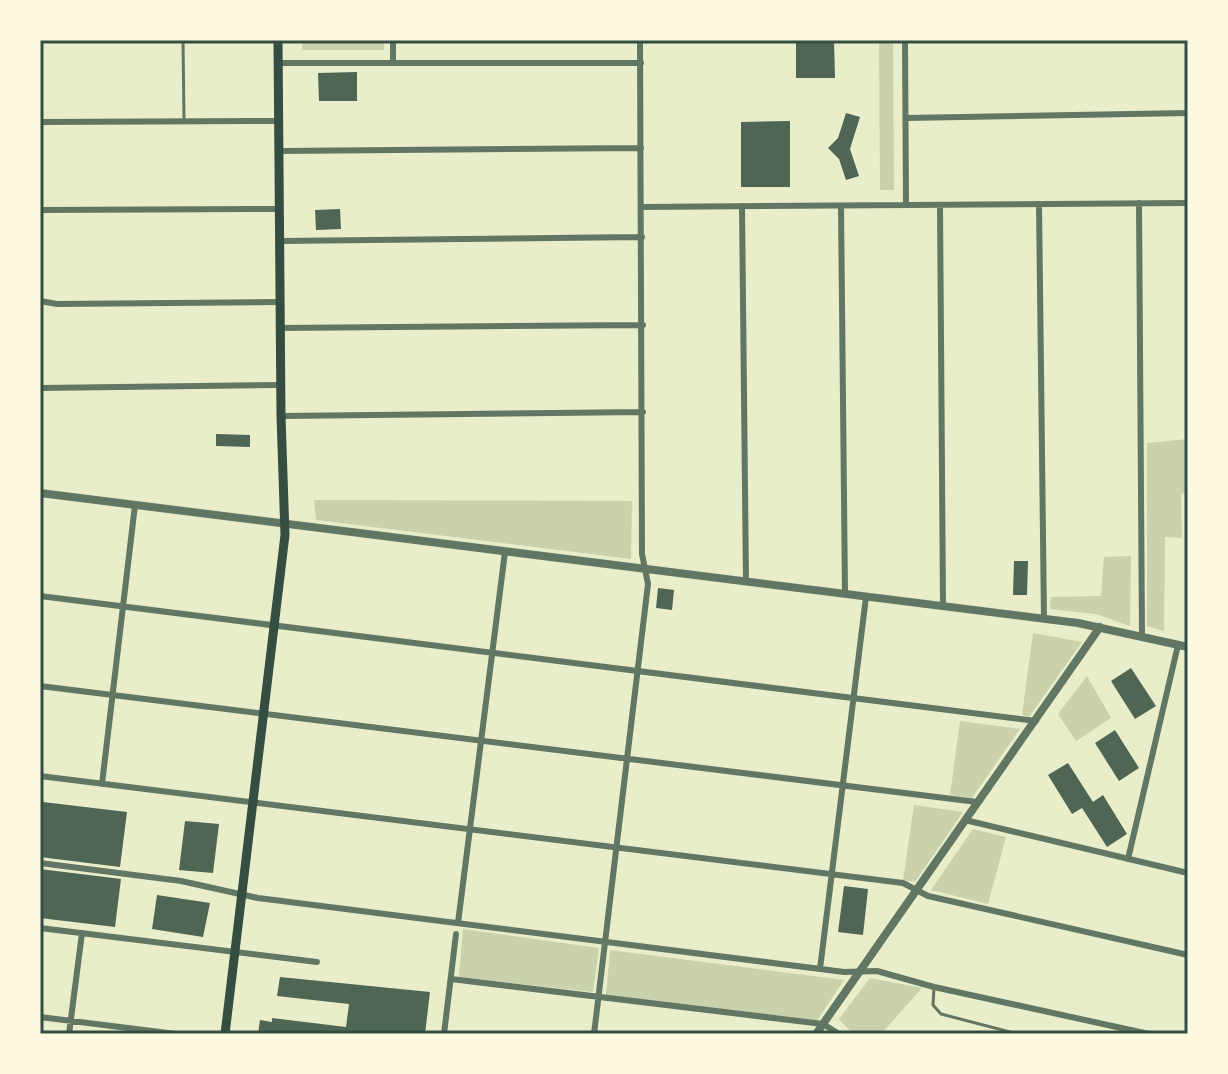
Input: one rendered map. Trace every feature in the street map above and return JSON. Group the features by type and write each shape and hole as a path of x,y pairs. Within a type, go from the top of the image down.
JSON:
{"main road":[{"path":"225,1034 285,524 281,416 278,40"}],"street":[{"path":"393,40 393,63"},
{"path":"594,1034 648,584 642,554 640,40"},
{"path":"905,40 906,205"},
{"path":"278,63 641,63"},
{"path":"906,118 1188,113"},
{"path":"40,122 278,121"},
{"path":"279,151 641,148"},
{"path":"1139,203 1142,637"},
{"path":"641,207 1188,203"},
{"path":"1039,204 1044,619"},
{"path":"940,205 943,606"},
{"path":"742,206 746,582"},
{"path":"841,206 845,594"},
{"path":"40,210 279,209"},
{"path":"279,241 642,237"},
{"path":"40,301 57,304 280,302"},
{"path":"280,328 643,325"},
{"path":"40,388 281,385"},
{"path":"281,416 643,412"},
{"path":"40,493 1044,619 1100,627 1188,647"},
{"path":"102,784 135,505"},
{"path":"458,923 505,552"},
{"path":"40,596 1036,721"},
{"path":"820,969 866,597"},
{"path":"816,1034 1100,627"},
{"path":"1128,859 1178,645"},
{"path":"40,686 977,802"},
{"path":"40,776 903,883 928,896 1188,955"},
{"path":"965,820 1188,873"},
{"path":"40,863 181,881 258,898 820,969 877,971 1117,1031 1149,1034"},
{"path":"40,928 317,962"},
{"path":"69,1034 82,933"},
{"path":"444,1034 456,934"},
{"path":"451,979 823,1024 839,1034"},
{"path":"40,1017 176,1034"}],"lane":[{"path":"183,40 184,121"},
{"path":"934,987 933,1005 941,1014 1018,1034"}],"green space":[{"path":"302,40 384,40 384,50 302,50"},
{"path":"879,40 893,40 894,190 880,190"},
{"path":"1188,439 1188,493 1181,494 1182,538 1165,537 1164,631 1147,626 1147,443"},
{"path":"314,500 632,501 631,559 316,520"},
{"path":"1131,556 1130,626 1096,614 1050,609 1051,597 1101,596 1104,557"},
{"path":"1033,633 1082,642 1029,717 1022,715"},
{"path":"1087,676 1111,718 1076,741 1058,714"},
{"path":"960,721 1020,729 972,798 950,795"},
{"path":"914,805 963,812 915,882 903,880"},
{"path":"973,829 1006,837 988,904 931,890"},
{"path":"463,929 599,948 593,992 459,977"},
{"path":"610,950 844,980 817,1021 606,995"},
{"path":"870,978 922,988 881,1034 853,1034 839,1019"}],"building":[{"path":"796,40 834,40 835,78 796,78"},
{"path":"357,72 357,101 319,101 318,73"},
{"path":"846,113 860,117 850,149 859,176 846,180 839,159 828,148 838,138"},
{"path":"790,121 790,187 741,187 741,122"},
{"path":"340,209 341,229 316,230 315,210"},
{"path":"216,434 250,435 250,447 216,446"},
{"path":"1014,561 1028,561 1027,595 1013,595"},
{"path":"658,588 674,590 672,610 656,608"},
{"path":"1131,668 1156,706 1135,719 1111,681"},
{"path":"1115,730 1139,768 1119,781 1095,743"},
{"path":"1068,763 1093,802 1103,795 1127,834 1107,847 1082,808 1072,814 1048,775"},
{"path":"43,802 127,812 120,867 40,857"},
{"path":"185,821 219,824 213,873 179,870"},
{"path":"40,869 121,879 115,927 40,918"},
{"path":"844,886 868,889 863,935 838,932"},
{"path":"157,895 210,903 203,937 152,929"},
{"path":"280,977 430,992 425,1034 258,1034 260,1020 272,1022 272,1018 346,1027 349,1004 277,996"}]}
